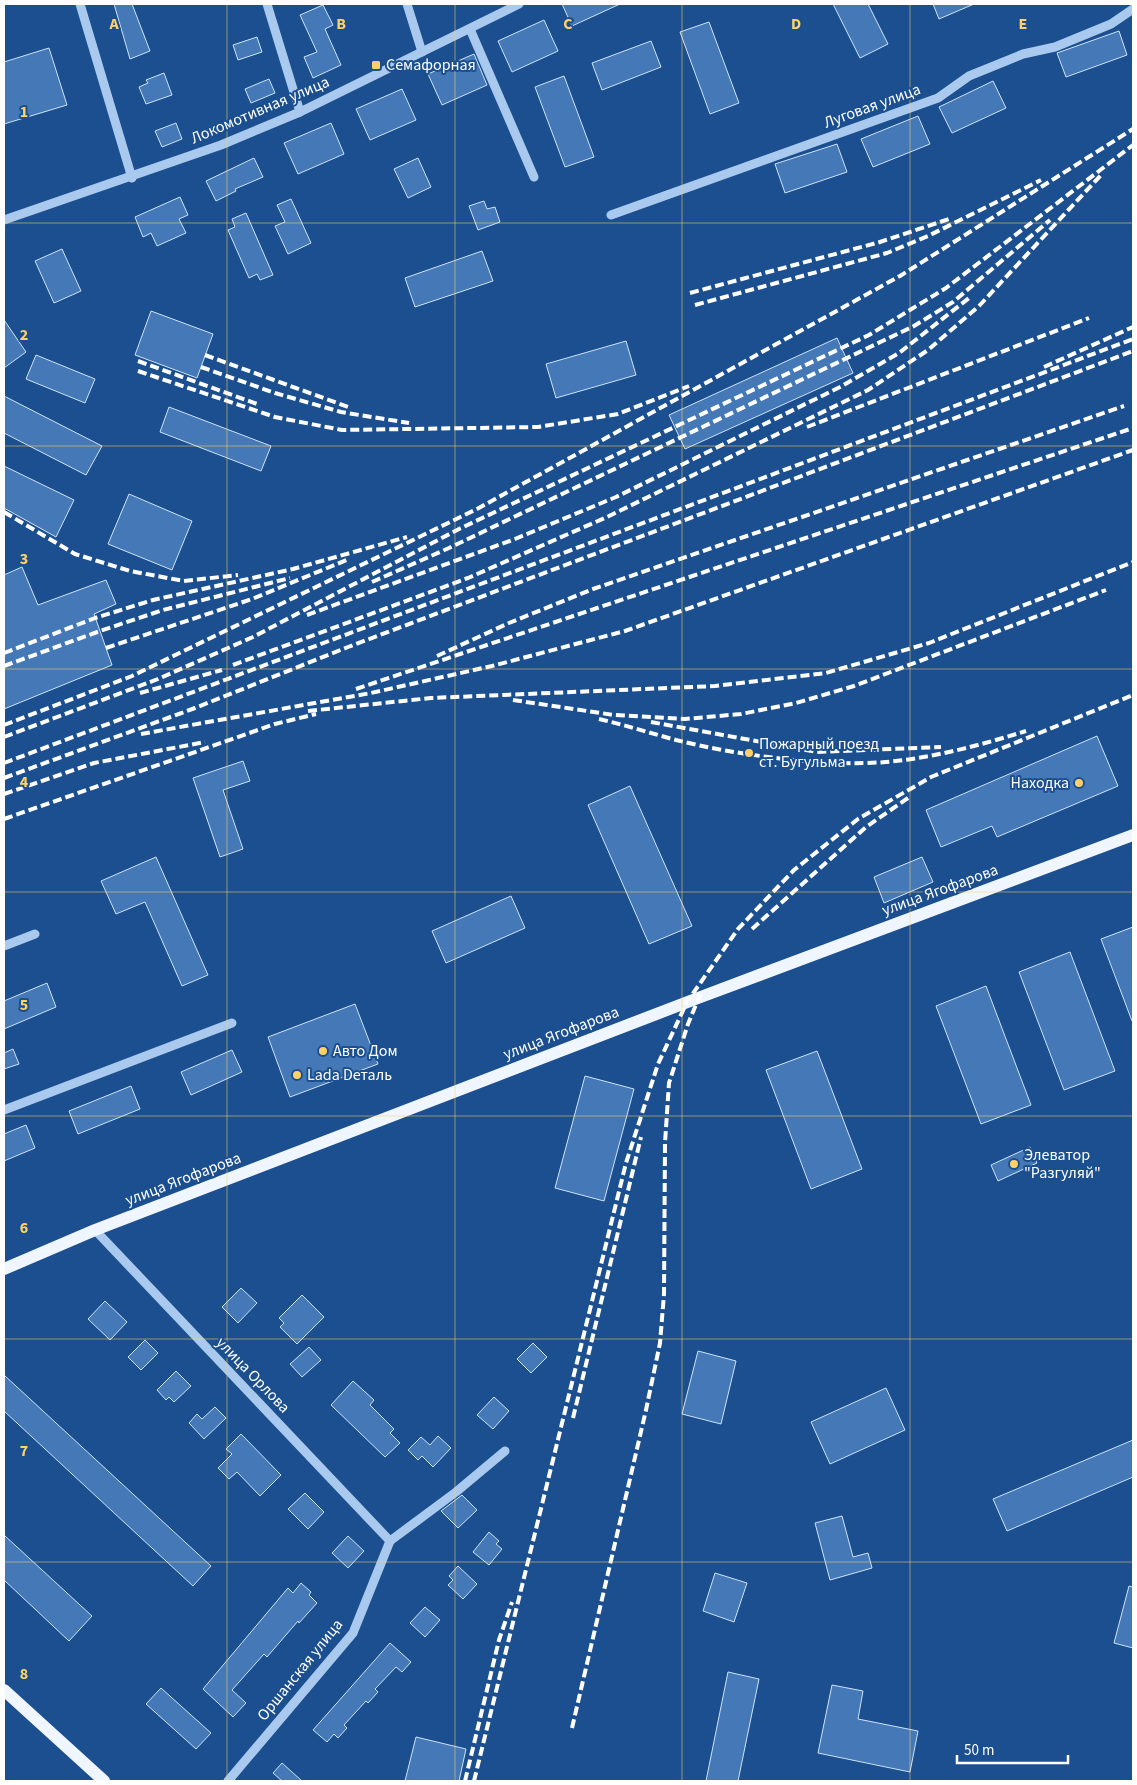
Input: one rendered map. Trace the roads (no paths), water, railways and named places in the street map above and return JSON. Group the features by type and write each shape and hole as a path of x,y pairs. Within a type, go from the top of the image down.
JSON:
{"main road":[{"name":"улица Ягофарова","path":"4,1269 95,1230 698,998 1133,835"},
{"path":"4,1690 104,1781"}],"street":[{"path":"80,4 132,178"},
{"path":"267,4 300,112"},
{"path":"407,4 422,52"},
{"name":"Локомотивная улица","path":"4,220 132,178 221,145 300,112 519,4"},
{"name":"Луговая улица","path":"611,215 938,98 969,76 1023,54 1055,47 1111,24 1132,7"},
{"path":"470,29 534,177"},
{"path":"4,946 35,934"},
{"path":"4,1110 232,1023"},
{"name":"улица Орлова","path":"95,1230 390,1541"},
{"path":"390,1541 456,1492 505,1451"},
{"name":"Оршанская улица","path":"228,1781 353,1633 390,1541"}],"railway":[{"path":"4,725 132,676 477,509 900,276 1133,129"},
{"path":"4,737 158,679 253,637 459,529 869,335 946,288 1133,145"},
{"path":"233,665 468,578 607,517 868,390 928,350 979,306 1102,174"},
{"path":"695,305 887,253 928,236 1041,180"},
{"path":"690,293 880,242 949,219"},
{"path":"372,582 449,548 914,326 953,302 1050,220"},
{"path":"307,615 515,539 616,497 840,387 899,353 969,298"},
{"path":"807,427 1089,318"},
{"path":"1044,367 1133,327"},
{"path":"4,763 1133,339"},
{"path":"4,778 195,708 348,647 1133,351"},
{"path":"205,355 351,408"},
{"path":"138,361 260,405"},
{"path":"201,367 275,393 341,412 409,423"},
{"path":"138,371 275,417 342,430 538,427 618,414 689,386"},
{"path":"437,656 509,623 593,589 1124,406"},
{"path":"356,689 1133,428"},
{"path":"141,734 371,693 492,666 625,631 1133,450"},
{"path":"4,512 75,554 130,571 184,581 238,575"},
{"path":"4,653 95,618 153,600 293,569 407,537"},
{"path":"106,648 252,599 349,559"},
{"path":"308,711 431,698 715,686 826,673 929,643 1133,562"},
{"path":"4,666 163,610 290,578"},
{"path":"513,700 614,715 685,719 741,714 796,703 854,686 1106,590"},
{"path":"140,693 222,670"},
{"path":"474,1781 626,1163 658,1064 687,1002 738,929 794,870 858,819 931,777 1133,695"},
{"path":"4,819 275,724 316,714"},
{"path":"599,719 676,740 725,750 780,759 835,763 886,762 939,754 1026,731"},
{"path":"651,722 817,752 941,747"},
{"path":"4,794 94,763 205,742"},
{"path":"752,929 866,827 908,798"},
{"path":"572,1728 660,1343 664,1294 665,1143 669,1083 688,1024 702,990"},
{"path":"573,1418 641,1137"},
{"path":"465,1781 499,1640 512,1602"}],"place":[{"name":"Семафорная","path":"376,65"},
{"name":"Пожарный поезд ст. Бугульма","path":"749,753"},
{"name":"Находка","path":"1079,783"},
{"name":"Авто Дом","path":"323,1051"},
{"name":"Lada Dеталь","path":"297,1075"},
{"name":"Элеватор \"Разгуляй\"","path":"1014,1164"}]}
